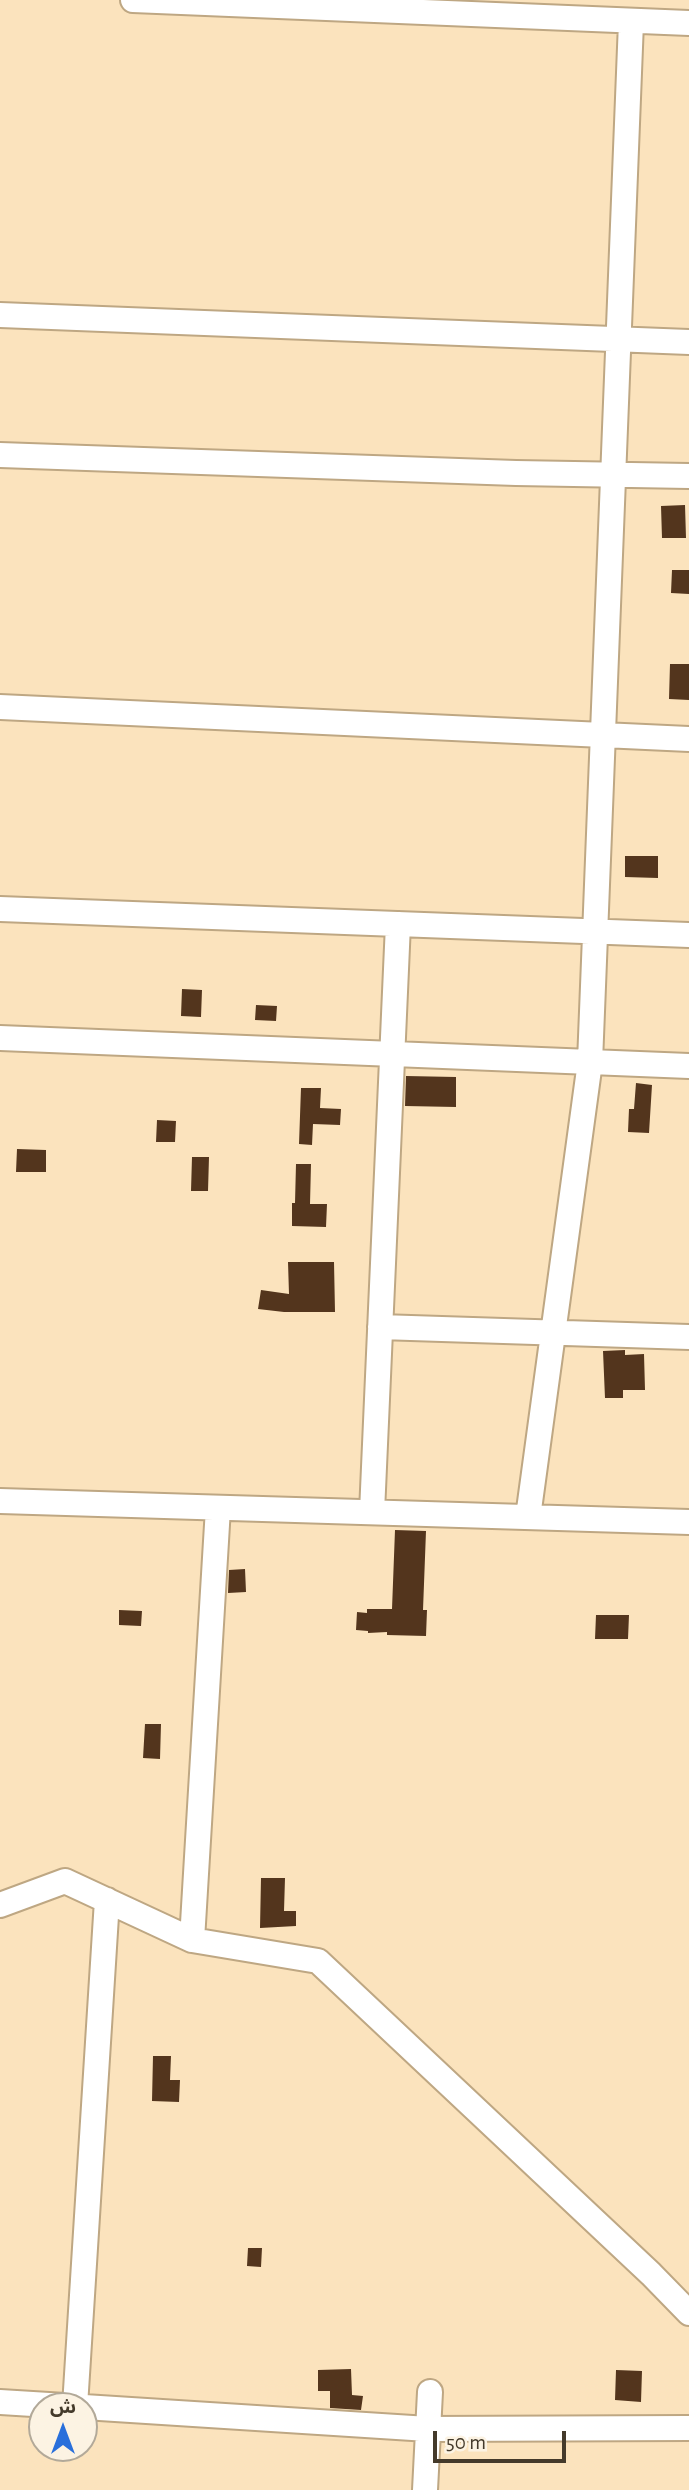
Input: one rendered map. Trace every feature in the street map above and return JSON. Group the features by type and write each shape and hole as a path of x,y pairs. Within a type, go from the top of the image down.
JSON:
{"street":[{"path":"133,0 689,23"},
{"path":"528,1517 590,1062 631,22"},
{"path":"0,315 689,342"},
{"path":"0,455 689,476"},
{"path":"0,707 689,739"},
{"path":"0,909 689,935"},
{"path":"372,1512 398,924"},
{"path":"0,1038 689,1066"},
{"path":"380,1327 689,1337"},
{"path":"0,1501 689,1522"},
{"path":"192,1940 218,1508"},
{"path":"0,1905 65,1881 192,1940 318,1961 651,2274 689,2313"},
{"path":"76,2392 107,1900"},
{"path":"425,2490 430,2392"},
{"path":"0,2402 28,2404"},
{"path":"98,2408 428,2429 689,2428"}],"building":[{"path":"685,505 686,538 662,538 661,506"},
{"path":"672,570 689,570 689,594 671,593"},
{"path":"670,664 689,664 689,700 669,699"},
{"path":"625,856 658,856 658,878 625,877"},
{"path":"182,989 202,990 201,1017 181,1016"},
{"path":"256,1005 277,1006 276,1021 255,1020"},
{"path":"406,1076 456,1077 456,1107 405,1106"},
{"path":"636,1083 652,1085 649,1133 628,1132 629,1109 634,1109"},
{"path":"301,1088 321,1088 320,1108 341,1109 340,1125 313,1124 312,1145 299,1144"},
{"path":"157,1120 176,1121 175,1142 156,1142"},
{"path":"17,1149 46,1150 46,1172 16,1172"},
{"path":"192,1157 209,1157 208,1191 191,1191"},
{"path":"296,1164 311,1164 310,1204 327,1204 326,1227 292,1226"},
{"path":"288,1262 334,1262 335,1312 258,1309 261,1290 289,1294"},
{"path":"625,1350 625,1355 644,1354 645,1390 623,1390 623,1398 605,1398 603,1351"},
{"path":"395,1530 426,1531 423,1610 427,1610 426,1636 387,1635 387,1632 368,1633 356,1630 357,1612 367,1613 367,1609 392,1609"},
{"path":"245,1569 246,1592 228,1593 229,1570"},
{"path":"119,1610 142,1611 141,1626 119,1625"},
{"path":"596,1615 629,1615 628,1639 595,1639"},
{"path":"145,1724 161,1724 160,1759 143,1758"},
{"path":"261,1878 285,1878 284,1911 296,1911 296,1926 260,1928"},
{"path":"153,2056 171,2056 170,2080 180,2080 179,2102 152,2101"},
{"path":"248,2248 262,2248 261,2267 247,2266"},
{"path":"351,2369 352,2395 363,2396 361,2410 330,2408 330,2391 318,2391 318,2370"},
{"path":"616,2370 642,2371 641,2402 615,2400"}]}
